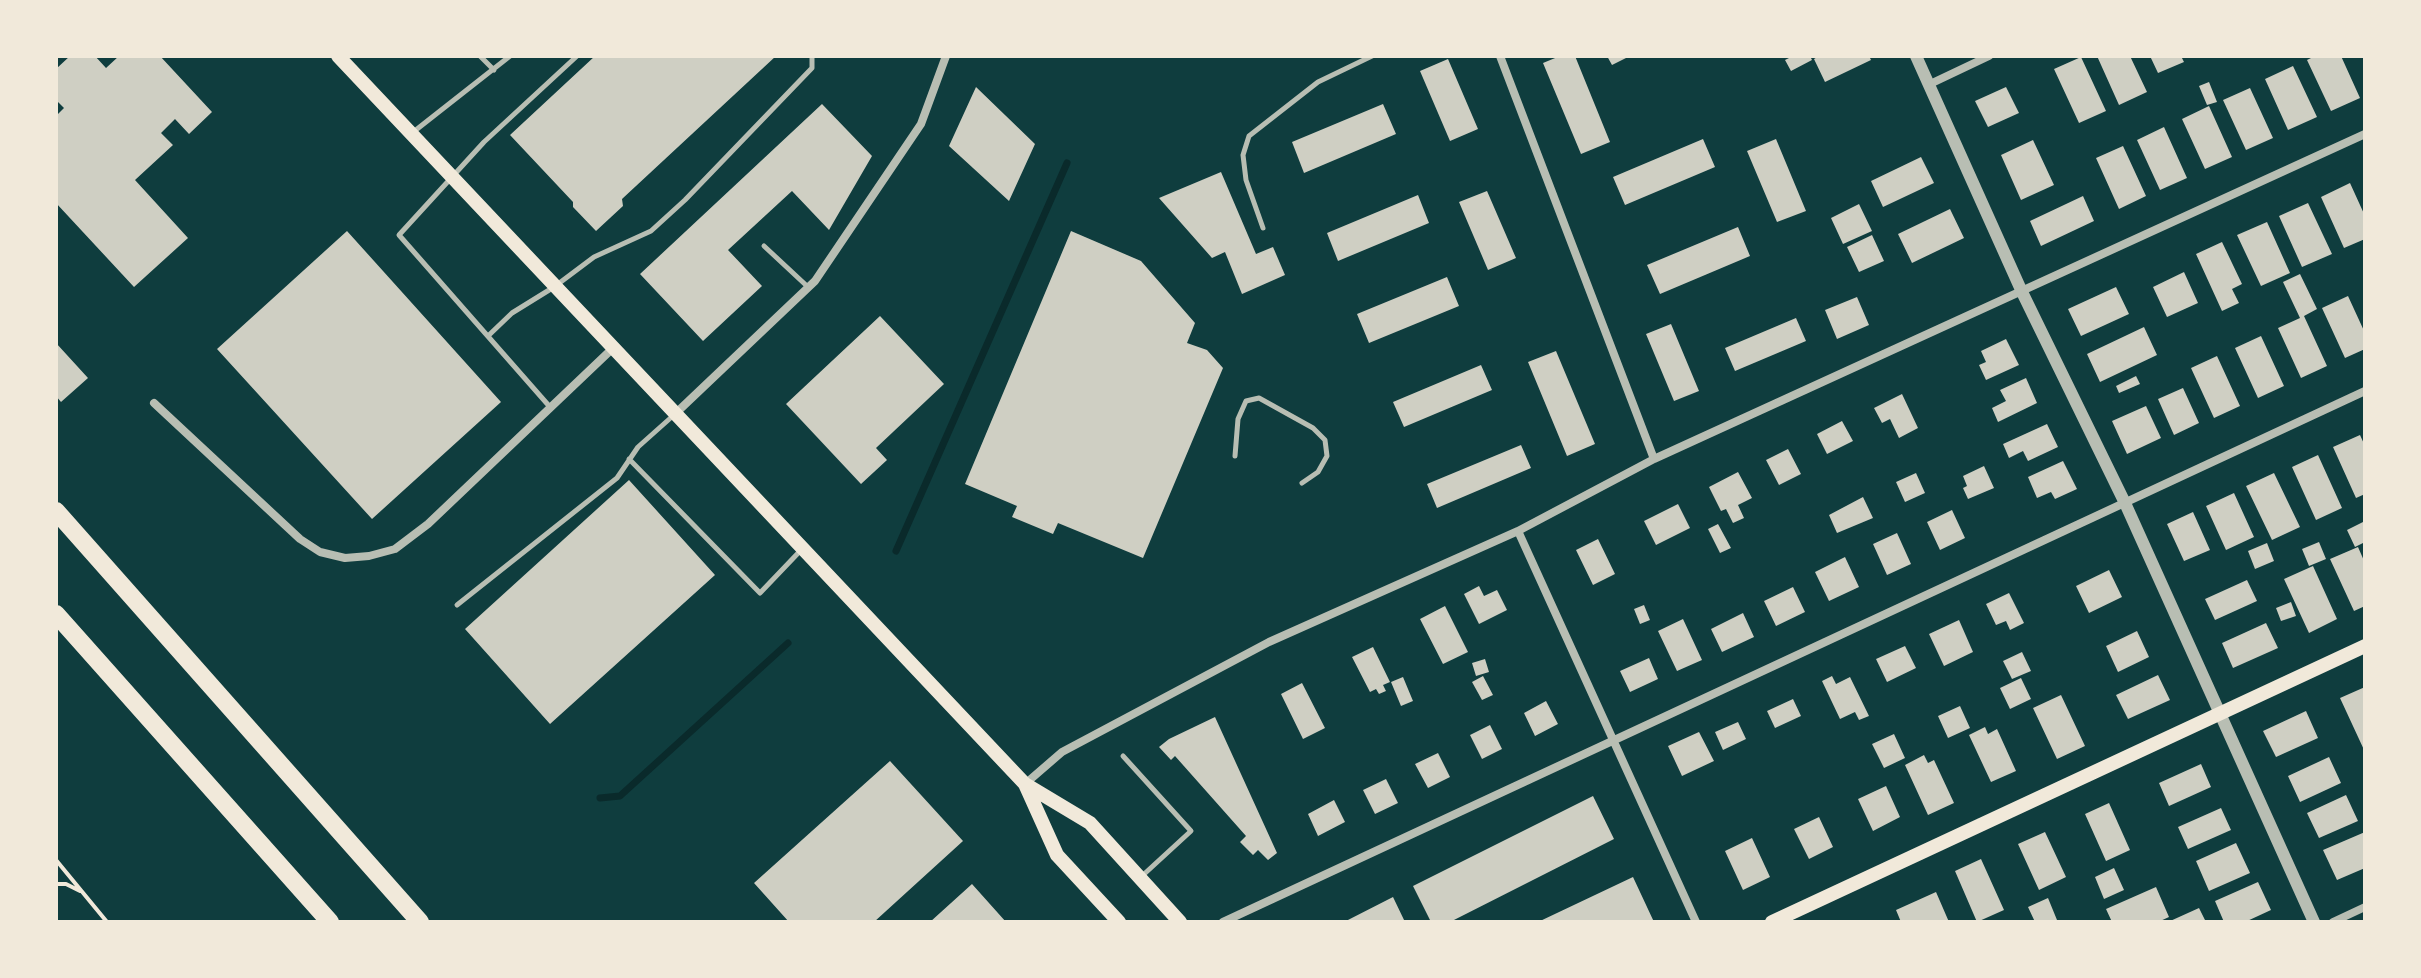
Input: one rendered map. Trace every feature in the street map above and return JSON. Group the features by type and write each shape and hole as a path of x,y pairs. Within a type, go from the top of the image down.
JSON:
{"highway":[{"path":"56,511 420,922"},
{"path":"56,614 330,922"}],"main road":[{"path":"338,56 1025,784 1090,823 1180,922"},
{"path":"1772,922 2365,646"},
{"path":"1025,784 1057,855 1119,922"}],"street":[{"path":"676,413 815,281 921,124 946,56"},
{"path":"1500,56 1654,459"},
{"path":"1916,56 2022,292 2125,503 2314,922"},
{"path":"1930,84 1989,56"},
{"path":"1025,784 1062,752 1269,642 1518,531 1654,459 2365,134"},
{"path":"154,403 300,539 320,552 345,558 369,556 395,549 460,495 612,349"},
{"path":"1223,922 2365,391"},
{"path":"1518,531 1696,922"},
{"path":"2333,922 2365,907"}],"lane":[{"path":"480,56 494,70"},
{"path":"411,134 510,56"},
{"path":"550,407 399,235 452,175 577,56"},
{"path":"488,336 512,313 594,257 651,231 685,200 812,68 812,56"},
{"path":"1263,228 1246,180 1243,155 1249,136 1318,82 1372,56"},
{"path":"764,246 808,287"},
{"path":"1235,456 1238,419 1246,401 1259,398 1313,428 1325,440 1327,456 1318,472 1302,483"},
{"path":"457,605 617,478 638,447 676,413"},
{"path":"629,459 760,593 802,549"},
{"path":"1123,756 1191,831 1139,879"}],"path":[{"path":"56,860 107,922"},
{"path":"56,884 66,884 84,893"}],"building":[{"path":"70,56 95,56 106,68 119,56 160,56 212,112 189,134 175,119 161,133 173,145 135,180 188,238 134,287 56,203 56,116 64,108 56,100 56,69"},
{"path":"595,56 776,56 622,199 623,206 596,231 510,135"},
{"path":"1560,56 1575,56 1610,142 1581,154 1543,63"},
{"path":"1607,56 1630,56 1612,65"},
{"path":"1793,56 1810,56 1812,60 1791,71 1785,60"},
{"path":"1819,56 1869,56 1871,60 1825,82 1814,59"},
{"path":"2097,56 2130,56 2147,92 2119,105"},
{"path":"2150,56 2181,56 2184,62 2158,73"},
{"path":"2315,56 2341,56 2360,98 2331,111 2307,60"},
{"path":"2081,57 2106,111 2079,123 2054,69"},
{"path":"1448,59 1478,129 1450,141 1420,71"},
{"path":"2293,66 2317,117 2288,130 2265,79"},
{"path":"2209,82 2217,102 2207,105 2199,86"},
{"path":"976,87 1035,144 1009,201 949,146"},
{"path":"2006,87 2019,113 1988,127 1975,101"},
{"path":"2250,88 2273,138 2246,150 2223,100"},
{"path":"822,104 872,156 829,230 792,191 728,250 762,286 703,341 640,274"},
{"path":"1383,104 1396,134 1304,173 1292,142"},
{"path":"2209,106 2232,157 2205,169 2182,119"},
{"path":"2164,127 2187,178 2160,190 2137,140"},
{"path":"1703,139 1715,167 1625,205 1613,177"},
{"path":"1776,139 1806,211 1777,222 1747,151"},
{"path":"2033,140 2054,185 2021,200 2001,155"},
{"path":"2123,146 2146,196 2119,209 2096,158"},
{"path":"1921,157 1934,183 1883,207 1871,181"},
{"path":"1221,172 1256,254 1273,247 1285,275 1242,294 1225,252 1212,258 1159,198"},
{"path":"2350,183 2365,216 2365,239 2344,248 2321,197"},
{"path":"1487,191 1516,258 1488,270 1459,202"},
{"path":"1418,195 1429,223 1338,261 1327,233"},
{"path":"2083,196 2094,221 2041,246 2030,221"},
{"path":"2308,203 2332,254 2302,267 2279,216"},
{"path":"1859,204 1872,231 1843,244 1831,218"},
{"path":"1950,209 1964,238 1912,263 1898,234"},
{"path":"2267,222 2290,273 2261,286 2237,235"},
{"path":"1738,227 1750,256 1660,294 1647,265"},
{"path":"347,231 501,402 372,519 217,349"},
{"path":"1071,231 1141,261 1195,323 1187,343 1207,350 1223,368 1143,558 1058,523 1053,534 1012,517 1017,506 965,484"},
{"path":"1872,235 1884,261 1859,272 1847,247"},
{"path":"2222,242 2242,284 2232,289 2239,303 2222,311 2196,254"},
{"path":"2184,272 2198,303 2167,317 2153,287"},
{"path":"2300,274 2317,309 2304,316 2327,366 2301,378 2278,328 2300,318 2283,282"},
{"path":"1447,277 1459,306 1369,343 1357,314"},
{"path":"2116,287 2129,314 2081,336 2068,309"},
{"path":"2348,296 2365,333 2365,349 2345,358 2322,308"},
{"path":"1857,297 1869,325 1837,339 1825,310"},
{"path":"880,316 944,384 876,448 887,460 861,484 786,404"},
{"path":"1796,318 1806,341 1735,371 1725,348"},
{"path":"1671,324 1699,391 1674,401 1646,334"},
{"path":"2144,327 2157,355 2100,382 2087,354"},
{"path":"2261,336 2284,386 2258,398 2235,348"},
{"path":"2006,339 2019,365 1986,380 1979,365 1986,362 1981,351"},
{"path":"56,343 88,378 61,402 56,396"},
{"path":"1556,351 1595,444 1567,456 1528,362"},
{"path":"2217,356 2240,406 2214,418 2191,368"},
{"path":"1481,365 1492,390 1404,427 1393,402"},
{"path":"2136,376 2140,384 2119,393 2116,386"},
{"path":"2026,378 2037,403 1998,422 1992,408 2006,401 2000,390"},
{"path":"2183,388 2199,423 2174,435 2158,399"},
{"path":"1902,394 1918,428 1899,438 1890,419 1882,423 1874,408"},
{"path":"2146,406 2161,438 2127,454 2112,421"},
{"path":"1842,421 1853,441 1827,454 1817,434"},
{"path":"2047,424 2058,447 2028,461 2023,451 2009,458 2003,444"},
{"path":"2360,435 2365,446 2365,494 2356,498 2333,447"},
{"path":"1521,445 1531,468 1437,508 1427,484"},
{"path":"1788,449 1801,474 1779,485 1766,460"},
{"path":"2318,455 2342,508 2316,520 2292,467"},
{"path":"2063,461 2077,489 2055,499 2051,492 2037,498 2028,477"},
{"path":"1984,466 1994,488 1968,499 1963,488 1967,486 1963,476"},
{"path":"1738,472 1752,498 1738,505 1744,518 1733,523 1726,509 1721,511 1709,487"},
{"path":"1916,473 1925,493 1905,502 1896,482"},
{"path":"2274,473 2300,527 2272,540 2246,486"},
{"path":"629,480 715,575 550,724 465,629"},
{"path":"2234,493 2254,537 2226,550 2206,506"},
{"path":"1863,497 1873,518 1837,533 1829,515"},
{"path":"1678,504 1690,528 1656,545 1644,521"},
{"path":"1952,510 1965,538 1940,550 1927,522"},
{"path":"2193,512 2210,550 2184,561 2167,524"},
{"path":"2363,522 2365,542 2355,547 2347,530"},
{"path":"1718,524 1731,548 1720,553 1708,529"},
{"path":"1897,533 1911,564 1887,575 1873,544"},
{"path":"1598,539 1615,574 1593,585 1576,550"},
{"path":"2319,542 2326,559 2309,566 2302,549"},
{"path":"2267,543 2274,561 2255,569 2248,551"},
{"path":"2358,547 2365,563 2365,606 2354,611 2330,559"},
{"path":"1845,557 1859,587 1829,601 1815,572"},
{"path":"2313,566 2337,619 2309,633 2284,579"},
{"path":"2109,570 2122,597 2089,613 2076,586"},
{"path":"2247,580 2257,601 2215,620 2205,599"},
{"path":"1479,586 1484,596 1497,590 1507,610 1479,624 1464,594"},
{"path":"1793,587 1805,612 1776,626 1764,601"},
{"path":"2009,593 2024,623 2010,630 2006,621 1996,625 1986,604"},
{"path":"2291,602 2296,616 2281,621 2276,608"},
{"path":"1644,605 1650,620 1640,624 1634,609"},
{"path":"1445,606 1468,652 1443,664 1420,619"},
{"path":"1743,613 1754,637 1722,652 1711,629"},
{"path":"1683,619 1702,660 1677,671 1658,631"},
{"path":"1959,620 1973,652 1944,666 1929,634"},
{"path":"2266,623 2278,648 2233,668 2222,643"},
{"path":"2137,631 2149,657 2118,672 2106,646"},
{"path":"1905,646 1916,668 1887,682 1876,659"},
{"path":"1373,647 1390,682 1383,685 1386,691 1379,694 1376,689 1370,692 1352,657"},
{"path":"2022,652 2031,671 2012,679 2003,661"},
{"path":"1649,658 1658,679 1630,692 1620,671"},
{"path":"1485,659 1489,672 1476,676 1472,663"},
{"path":"2158,675 2170,700 2128,719 2116,695"},
{"path":"1483,676 1493,695 1482,700 1472,682"},
{"path":"1832,676 1836,684 1850,677 1869,716 1859,720 1855,712 1840,719 1822,681"},
{"path":"1403,677 1413,701 1401,706 1391,682"},
{"path":"2021,678 2031,699 2010,709 2000,688"},
{"path":"1302,683 1325,728 1303,739 1281,694"},
{"path":"2365,687 2365,752 2340,698"},
{"path":"2061,695 2085,746 2057,759 2033,708"},
{"path":"1793,699 1801,716 1775,728 1767,711"},
{"path":"1546,701 1558,724 1535,736 1524,713"},
{"path":"1960,706 1970,728 1948,738 1938,716"},
{"path":"2306,711 2318,738 2276,757 2263,731"},
{"path":"1215,717 1277,853 1268,860 1258,850 1253,855 1240,842 1246,836 1175,756 1171,760 1159,747"},
{"path":"1738,722 1746,739 1723,750 1715,732"},
{"path":"1490,725 1502,749 1482,759 1470,735"},
{"path":"1985,727 1988,734 1997,729 2016,771 1991,782 1969,735"},
{"path":"1699,732 1714,761 1682,776 1668,746"},
{"path":"1894,734 1905,758 1884,768 1872,744"},
{"path":"1438,753 1450,777 1428,788 1415,764"},
{"path":"1924,755 1928,763 1934,760 1954,803 1928,815 1905,765"},
{"path":"2329,757 2341,783 2300,802 2288,776"},
{"path":"890,761 963,841 874,922 789,922 754,883"},
{"path":"2201,764 2211,787 2169,806 2159,783"},
{"path":"1386,779 1398,803 1375,814 1363,790"},
{"path":"1886,786 1900,817 1873,831 1858,799"},
{"path":"2346,795 2358,821 2319,838 2307,813"},
{"path":"1593,796 1614,839 1450,922 1431,922 1413,886"},
{"path":"1334,800 1345,822 1318,836 1308,814"},
{"path":"2109,803 2130,850 2106,861 2085,814"},
{"path":"2221,808 2231,830 2188,849 2178,827"},
{"path":"1819,817 1833,847 1809,859 1794,829"},
{"path":"2045,832 2066,877 2039,890 2018,844"},
{"path":"2365,832 2365,868 2337,880 2323,850"},
{"path":"1752,838 1770,877 1743,890 1725,851"},
{"path":"2236,843 2250,873 2209,891 2196,861"},
{"path":"1981,859 2004,910 1977,922 1955,871"},
{"path":"2114,868 2124,890 2104,899 2095,877"},
{"path":"1633,877 1654,922 1538,922"},
{"path":"2258,882 2271,910 2245,922 2224,922 2215,901"},
{"path":"972,884 1006,922 930,922"},
{"path":"2156,887 2169,917 2158,922 2112,922 2106,909"},
{"path":"1936,892 1949,922 1901,922 1896,910"},
{"path":"1393,897 1405,922 1344,922"},
{"path":"2048,898 2057,920 2035,922 2028,907"},
{"path":"2199,908 2206,922 2168,922"}],"waterway":[{"path":"896,551 1067,163"},
{"path":"600,798 620,796 788,643"}]}
